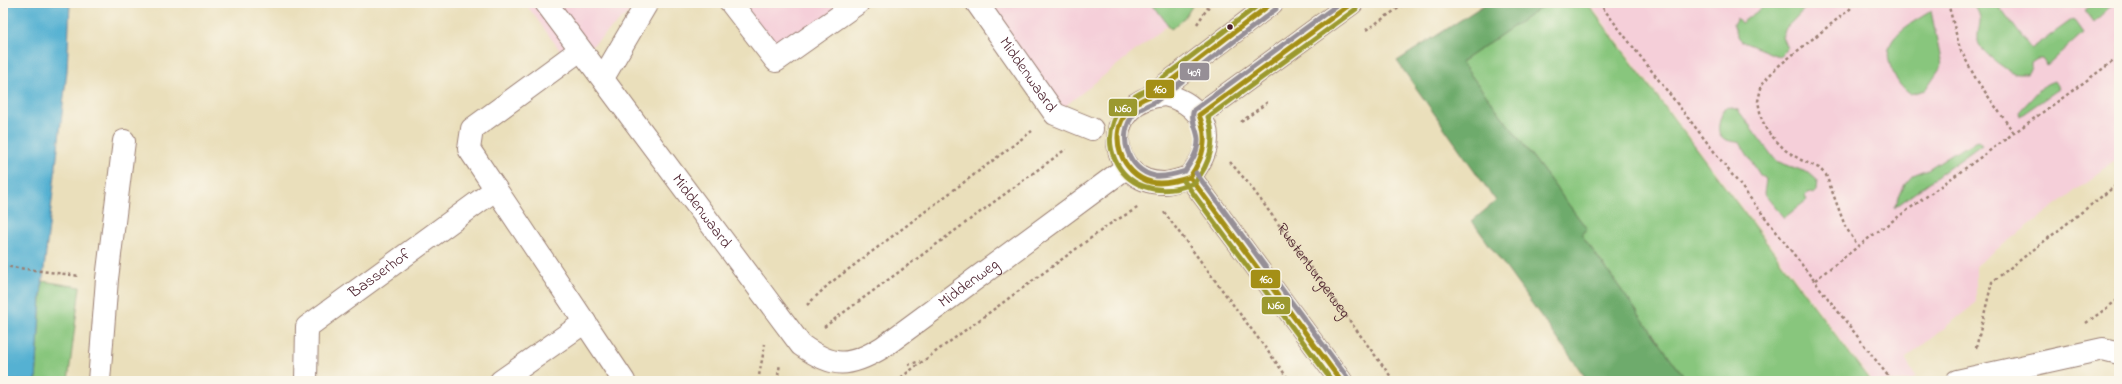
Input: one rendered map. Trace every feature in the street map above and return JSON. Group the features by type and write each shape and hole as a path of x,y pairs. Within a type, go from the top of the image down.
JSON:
{"street":[{"name":"Middenwaard","path":"546,3 801,345"},
{"path":"603,78 647,3"},
{"path":"731,3 776,61 858,3"},
{"name":"Middenwaard","path":"977,3 1055,114 1092,129"},
{"path":"1151,96 1165,95 1178,98 1190,105 1199,115 1204,127 1206,140 1204,152 1190,177 1164,184 1150,182 1138,176 1127,167 1120,154 1117,139 1120,125 1127,112 1138,102 1151,96 1272,3"},
{"path":"1199,115 1352,3"},
{"path":"580,50 472,129 469,150 624,381"},
{"path":"99,381 107,279 124,141"},
{"name":"Middenweg","path":"801,345 819,358 832,362 847,362 871,354 1127,167"},
{"path":"1190,177 1341,381"},
{"name":"Basserhof","path":"306,381 307,327 496,189"},
{"path":"501,381 585,322"},
{"path":"1962,379 2103,349 2119,353"}],"path":[{"path":"1599,3 1892,381"},
{"path":"1854,3 1850,9 1776,68 1762,84 1758,101 1761,117 1767,130 1785,150 1801,160 1819,168 1826,175 1845,226 1858,246"},
{"path":"1948,3 1960,49 1976,79 2014,133"},
{"path":"1815,280 1858,246 2119,57"},
{"path":"786,325 829,284 1055,114"},
{"path":"819,331 1092,129"},
{"name":"Rustenburgerweg","path":"1230,162 1249,184 1394,381"},
{"path":"1962,379 1992,282 2119,184"},
{"path":"896,381 1110,224 1140,207"},
{"path":"1164,212 1290,381"},
{"path":"3,266 107,279"}],"shaded area":[{"path":"525,3 639,3 571,65"},
{"path":"731,3 858,3 776,61"},
{"path":"977,3 1196,3 1055,114"},
{"path":"1589,3 2119,3 2119,158 1976,265 1976,303 1905,359 1916,377 1910,381 1872,381"}],"green space":[{"path":"1152,3 1194,3 1184,19 1171,29"},
{"path":"1487,3 1548,3 1461,62 1587,229 1581,234 1687,381 1588,381 1472,221 1496,201 1397,61"},
{"path":"1548,3 1587,3 1870,381 1687,381 1581,234 1587,229 1461,62"},
{"path":"1769,3 1810,3 1786,28 1782,37 1787,48 1780,57 1743,42 1739,38 1733,24 1737,18 1741,23"},
{"path":"1973,3 1997,3 2031,49 2073,19 2083,33 2047,66 2042,59 2037,59 2031,63 2031,68 2027,74 2017,74 1994,60 1983,50 1978,41 1980,19"},
{"path":"2095,3 2114,3 2094,22 2085,10"},
{"path":"1931,11 1942,65 1925,90 1910,94 1898,81 1889,61 1891,42 1904,28"},
{"path":"2054,81 2059,89 2020,116 2019,112 2044,85"},
{"path":"1729,107 1738,110 1776,161 1809,173 1817,180 1816,191 1813,194 1809,192 1805,196 1807,200 1784,218 1764,194 1766,179 1760,175 1740,143 1722,138 1720,134 1719,126 1724,108"},
{"path":"1978,141 1982,144 1894,208 1905,184 1913,175 1928,169 1953,153"},
{"path":"42,281 80,287 68,381 36,381"}],"water":[{"path":"3,3 70,3 67,71 41,295 36,381 3,381"}],"transit line":[{"name":"N60","path":"1261,3 1147,90 1126,104 1114,121 1111,141 1115,160 1126,176 1144,186 1167,190 1194,183 1200,176 1208,160 1212,143 1211,126 1208,117 1356,9"},
{"name":"160","path":"1272,3 1151,96 1144,98 1130,108 1122,121 1118,142 1120,152 1132,171 1141,178 1156,183 1171,182 1190,177 1199,162 1204,147 1204,132 1199,115 1352,3"},
{"name":"409","path":"1276,9 1155,102 1141,108 1134,114 1129,122 1126,132 1126,142 1132,160 1138,167 1146,173 1155,176 1167,176 1185,171 1194,157 1198,145 1198,137 1193,121 1194,110 1340,3"},
{"name":"409","path":"1196,173 1347,377"},
{"name":"160","path":"1190,177 1341,381"},
{"name":"N60","path":"1184,181 1332,381"}]}
